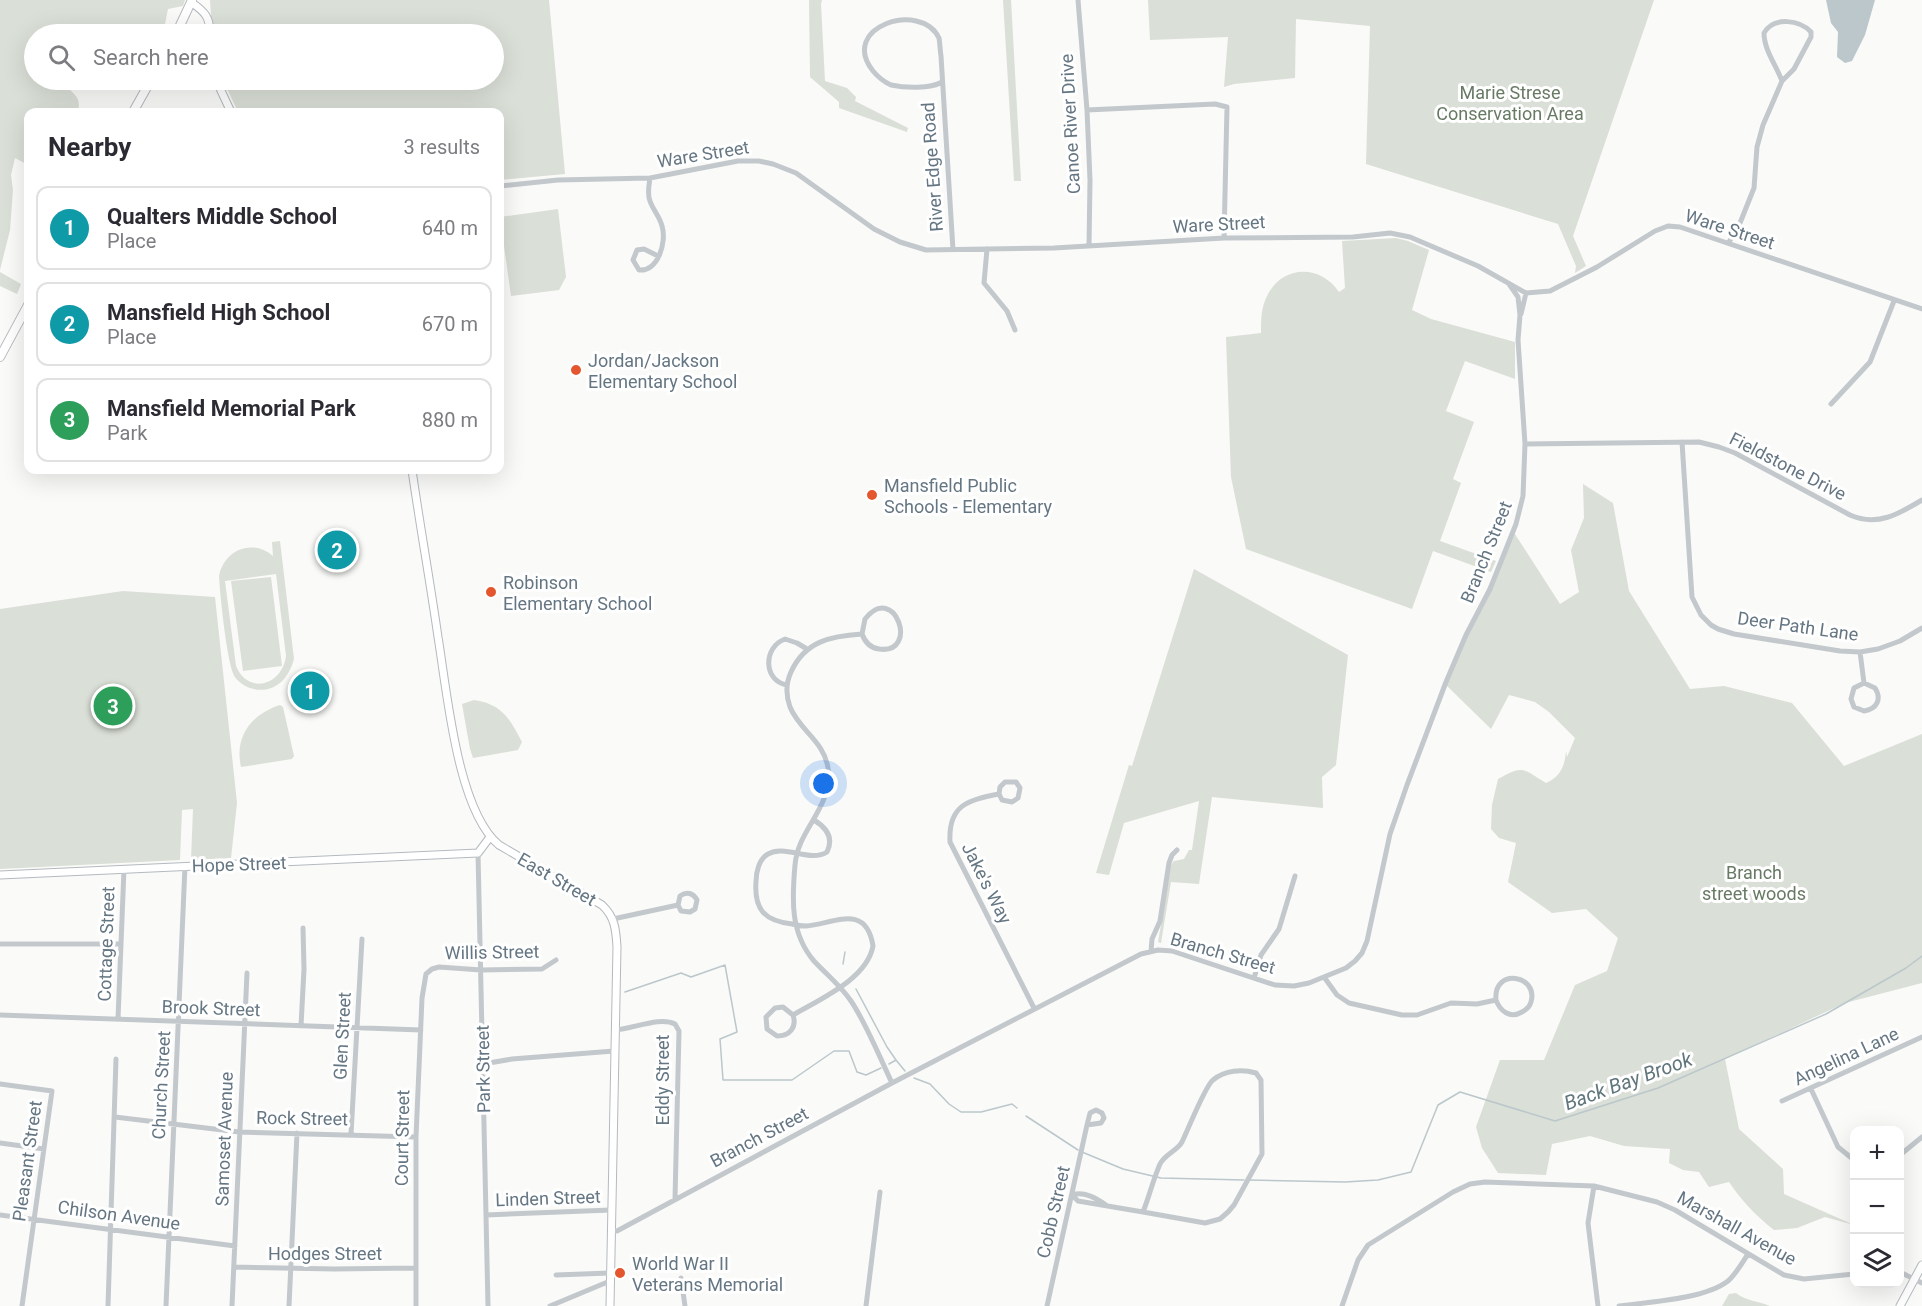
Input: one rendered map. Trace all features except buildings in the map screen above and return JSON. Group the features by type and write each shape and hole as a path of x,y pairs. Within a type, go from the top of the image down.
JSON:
{"main road":[{"path":"181,24 191,1 208,17 209,24"},
{"path":"135,108 145,90"},
{"path":"221,90 229,108"},
{"path":"0,357 24,312"},
{"name":"East Street","path":"413,474 450,720 469,794 479,821 490,837 527,863 596,900 607,910 615,926 617,947 610,1306"},
{"path":"478,853 490,837"},
{"name":"Hope Street","path":"0,875 478,853"},
{"path":"1900,1306 1922,1264"}],"street":[{"name":"Canoe River Drive","path":"1078,0 1087,110 1090,180 1089,246"},
{"name":"River Edge Road","path":"916,14 931,23 938,37 941,56 953,250"},
{"name":"River Edge Road","path":"885,16 873,26 865,46 867,62 879,78 891,85 935,86 942,82"},
{"path":"1730,242 1754,188 1757,147 1763,125 1782,81 1794,69 1811,37 1808,28 1789,21 1772,25 1764,33 1766,46 1782,81"},
{"path":"1087,110 1215,104 1227,107 1224,238"},
{"name":"Ware Street","path":"504,186 558,180 650,178 739,161 759,161 796,173 874,230 900,242 926,250 1390,234 1402,235 1478,266 1526,293 1550,291 1597,267 1655,231 1668,226 1680,227 1730,242 1922,309"},
{"path":"650,178 648,194 663,227 664,238 658,256 653,265 645,270 639,270 633,260 637,250 644,249 658,256"},
{"path":"987,249 986,287 1007,311 1015,330"},
{"name":"Branch Street","path":"1509,284 1518,297 1520,315"},
{"name":"Branch Street","path":"610,1232 617,1231 1034,1008 1151,951 1172,951 1275,985 1287,986 1302,985 1324,977 1353,963 1359,957 1365,946 1390,834 1407,785 1446,682 1466,635 1490,589 1520,513 1525,444 1518,340 1520,315 1526,293"},
{"path":"1831,404 1870,362 1894,301"},
{"name":"Fieldstone Drive","path":"1525,444 1682,442 1709,444 1735,453 1861,519 1875,521 1895,515 1922,500"},
{"name":"Deer Path Lane","path":"1682,442 1692,597 1701,615 1711,625 1734,633 1840,651 1860,652 1885,647 1922,628"},
{"path":"885,609 892,612 901,624 898,640 892,646 884,649 872,647 862,634 864,619 877,610 885,609"},
{"path":"862,634 822,641 807,649 794,665 787,686 790,708 814,738 826,758 829,778 820,812 800,842 796,854 793,909 795,924 804,947 851,1000 892,1083"},
{"path":"787,686 778,682 770,673 768,663 771,653 777,643 785,639 807,649"},
{"path":"1860,652 1864,683"},
{"path":"1864,683 1875,688 1879,697 1873,708 1864,711 1856,709 1851,699 1854,688 1864,683"},
{"name":"Jake's Way","path":"1005,782 1016,782 1020,788 1020,795 1012,802 1002,800 999,794 1000,786 1005,782"},
{"name":"Jake's Way","path":"999,794 975,799 962,805 950,825 950,842 1034,1008"},
{"path":"793,1015 839,988 863,968 871,957 872,940 860,923 846,918 806,926 776,922 765,916 759,906 756,882 760,862 767,855 778,851 821,855 829,848 830,835 821,824 814,820"},
{"path":"1151,951 1152,939 1160,921 1168,863 1177,850"},
{"name":"Park Street","path":"478,853 488,1306"},
{"name":"Church Street","path":"166,1306 185,866"},
{"name":"Cottage Street","path":"118,1019 124,869"},
{"path":"1254,978 1261,955 1278,932 1295,876"},
{"path":"613,919 678,905"},
{"path":"301,1026 304,969 303,928"},
{"name":"Glen Street","path":"351,1134 362,939"},
{"path":"0,944 120,944"},
{"name":"Willis Street","path":"428,971 439,967 481,970 542,969 556,960"},
{"name":"Court Street","path":"416,1306 416,1137 423,989 428,971"},
{"name":"Samoset Avenue","path":"232,1306 247,973"},
{"path":"1324,977 1337,995 1349,1003 1402,1015 1417,1015 1444,1005 1477,1004 1496,1000"},
{"path":"1507,979 1522,980 1531,991 1532,999 1529,1006 1520,1014 1512,1015 1505,1012 1496,1000 1498,986 1507,979"},
{"path":"775,1008 787,1009 793,1015 794,1027 785,1035 773,1035 767,1029 766,1017 775,1008"},
{"name":"Brook Street","path":"0,1015 421,1030"},
{"name":"Eddy Street","path":"615,1030 633,1028 661,1020 675,1024 679,1031 675,1199"},
{"name":"Angelina Lane","path":"1782,1101 1922,1037"},
{"path":"483,1064 512,1059 614,1051"},
{"path":"108,1306 116,1059"},
{"path":"1072,1195 1078,1202 1196,1222 1212,1222 1220,1219 1228,1212 1262,1154 1263,1101 1261,1080 1256,1073 1237,1070 1210,1083 1180,1145 1165,1157 1155,1177 1143,1212"},
{"name":"Pleasant Street","path":"0,1084 51,1091 22,1306"},
{"path":"1811,1089 1838,1147 1850,1157"},
{"name":"Rock Street","path":"115,1117 239,1132 416,1137"},
{"name":"Cobb Street","path":"1047,1306 1088,1125"},
{"path":"289,1306 297,1133"},
{"path":"1904,1151 1922,1137"},
{"path":"0,1143 44,1149"},
{"name":"Marshall Avenue","path":"1342,1306 1358,1260 1368,1245 1462,1187 1485,1182 1594,1186 1667,1206 1784,1275 1793,1278 1817,1279 1850,1275"},
{"path":"1594,1186 1588,1223 1598,1306"},
{"path":"866,1306 880,1192"},
{"name":"Linden Street","path":"486,1215 611,1210"},
{"name":"Chilson Avenue","path":"0,1215 235,1246"},
{"path":"1619,1306 1660,1303 1714,1290 1731,1279 1748,1254"},
{"name":"Hodges Street","path":"234,1267 415,1268"},
{"path":"1904,1274 1922,1283"},
{"path":"556,1275 610,1277"},
{"path":"550,1306 610,1277"},
{"path":"681,1278 685,1306"}],"green space":[{"path":"0,0 185,0 183,6 168,9 165,24 24,24 24,90 70,90 78,100 79,108 24,108 24,163 15,158 11,175 13,190 10,230 0,270"},
{"path":"210,0 549,0 565,174 504,180 504,108 236,108 228,90 504,90 504,24 211,24"},
{"path":"809,0 822,0 825,81 847,88 856,97 855,101 908,128 907,132 839,108 839,102 810,77"},
{"path":"1003,0 1011,0 1021,181 1014,181"},
{"name":"Marie Strese Conservation Area","path":"1148,0 1654,0 1573,236 1586,266 1575,273 1576,266 1558,224 1366,164 1370,26 1296,19 1295,78 1224,87 1228,37 1150,40"},
{"path":"558,209 566,277 559,290 511,296 504,246 504,216"},
{"path":"1396,238 1429,250 1412,310 1431,319 1515,342 1515,379 1465,361 1446,411 1474,422 1453,479 1461,483 1440,541 1496,561 1491,572 1433,551 1412,609 1246,549 1231,477 1226,337 1261,333 1262,310 1267,296 1282,278 1291,274 1312,273 1322,276 1339,292 1345,288 1342,241"},
{"path":"0,272 21,284 17,294 0,286"},
{"name":"Branch street woods","path":"1583,484 1613,503 1629,591 1690,689 1724,686 1792,703 1844,766 1922,734 1922,983 1845,1003 1725,1059 1739,1129 1783,1169 1784,1194 1850,1224 1825,1217 1797,1228 1774,1230 1749,1208 1729,1182 1709,1187 1699,1172 1683,1170 1669,1163 1670,1149 1624,1146 1590,1136 1552,1144 1546,1175 1498,1173 1482,1148 1476,1127 1500,1060 1544,1060 1575,985 1607,971 1618,938 1586,909 1552,913 1508,882 1516,843 1499,838 1491,829 1492,805 1498,779 1522,770 1546,783 1551,781 1561,770 1566,751 1567,757 1575,738 1549,712 1535,702 1509,695 1491,729 1445,684 1513,531 1560,604 1579,592 1571,550 1584,518"},
{"path":"280,541 294,659 288,674 282,681 268,689 259,690 241,684 232,670 224,629 219,576 227,559 240,550 256,548 273,556 272,542","holes":["276,574 286,656 283,666 272,680 256,683 248,681 241,675 236,666 225,581"]},
{"path":"1194,569 1348,655 1336,765 1322,777 1323,808 1212,797 1199,884 1171,882 1161,943 1158,942 1171,865 1174,861 1184,859 1189,850 1192,850 1199,801 1124,823 1109,875 1096,873"},
{"path":"271,577 282,666 243,671 231,581"},
{"path":"123,591 215,597 237,803 231,858 191,860 193,809 182,810 180,860 0,869 0,609"},
{"path":"474,700 492,705 504,714 522,742 518,750 473,758 462,704"},
{"path":"280,705 283,707 294,756 292,759 241,767 240,746 247,728 261,714"},
{"path":"1736,1293 1770,1306 1722,1306 1729,1294"}],"shaded area":[{"path":"1826,0 1875,0 1865,35 1852,61 1845,63 1837,57 1838,32 1831,23"}],"waterway":[{"path":"843,964 845,952"},
{"name":"Back Bay Brook","path":"1249,1180 1345,1182 1378,1180 1411,1172 1438,1105 1460,1092 1555,1121 1658,1088 1826,1014 1906,968 1922,956"},
{"name":"Back Bay Brook","path":"625,992 681,973 691,977 725,965 737,1032 720,1039 723,1080 792,1080 834,1051 849,1051 857,1072 866,1075 881,1068"},
{"path":"856,989 896,1060"},
{"name":"Back Bay Brook","path":"889,1064 896,1060 905,1071"},
{"name":"Back Bay Brook","path":"914,1078 930,1084 949,1104 961,1112 981,1112 1012,1104 1017,1108"},
{"name":"Back Bay Brook","path":"1026,1116 1078,1150"},
{"name":"Back Bay Brook","path":"1082,1152 1123,1169 1161,1178 1244,1180"}],"place":[{"name":"Jordan/Jackson Elementary School","path":"576,370"},
{"name":"Mansfield Public Schools - Elementary","path":"872,495"},
{"name":"Mansfield High School","path":"337,550"},
{"name":"Robinson Elementary School","path":"491,592"},
{"name":"Qualters Middle School","path":"310,691"},
{"name":"Mansfield Memorial Park","path":"113,706"},
{"name":"World War II Veterans Memorial","path":"620,1273"}]}
